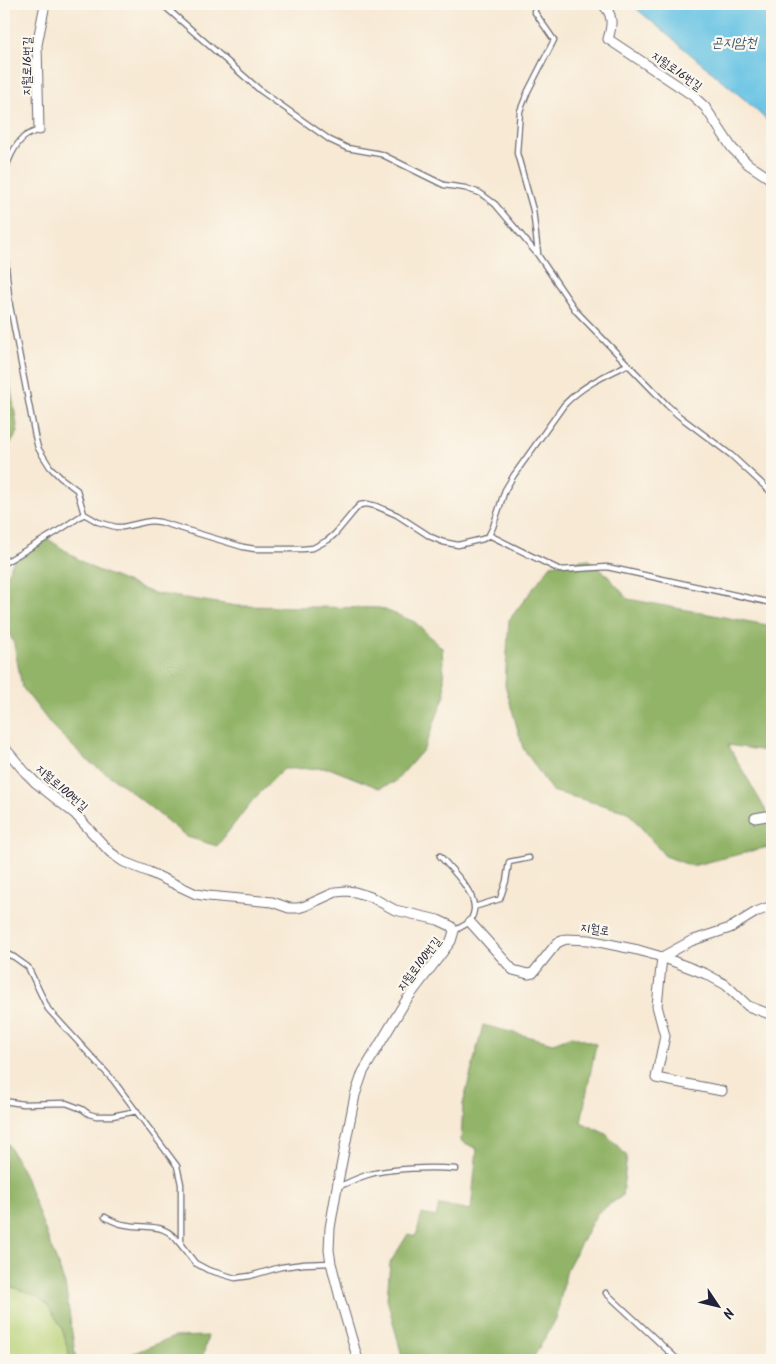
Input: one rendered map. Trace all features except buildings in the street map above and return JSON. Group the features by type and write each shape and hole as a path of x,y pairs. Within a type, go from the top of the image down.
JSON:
{"street":[{"name":"지월로16번길","path":"39,130 37,45 45,4"},
{"name":"지월로16번길","path":"602,4 611,16 611,29 608,40 692,95 705,107 732,148 748,164 772,180"},
{"name":"지월로100번길","path":"4,746 25,772 75,814 110,852 124,862 196,894 298,908 336,892 356,892 371,897 395,910 438,920 451,926 454,930 451,942 405,1002 363,1072 355,1095 336,1187 329,1250 358,1360"},
{"path":"755,818 772,815"},
{"path":"722,1092 656,1078 665,1036 657,1006 662,957 691,941 730,928 756,912 772,908"},
{"name":"지월로","path":"470,922 514,970 528,974 533,973 557,943 566,939 614,944 662,957 706,974 726,985 748,1006 772,1015"}],"lane":[{"path":"162,4 261,91 330,140 347,148 381,154 444,185 465,188 480,193 495,204 538,255 576,311 627,365 680,416 731,455 772,493"},
{"path":"538,4 534,11 554,40 528,91 520,112 517,153 533,210 538,255"},
{"path":"4,174 10,157 21,141 26,136 39,130"},
{"path":"4,209 6,266 10,306 38,448 50,467 77,490 84,514 98,522 116,527 152,521 243,547 303,550 322,544 335,534 360,505 367,504 407,520 431,537 443,542 458,545 483,539 489,535 493,527 506,490 514,474 564,405 593,382 627,365"},
{"path":"4,563 56,533 84,514"},
{"path":"489,535 560,570 607,567 772,603"},
{"path":"440,856 472,896 474,907 470,922 454,930"},
{"path":"474,907 500,899 506,881 509,862 530,858"},
{"path":"4,953 14,957 28,967 48,1009 114,1080 177,1166 181,1184 181,1245"},
{"path":"4,1101 23,1104 66,1103 96,1116 112,1116 137,1112"},
{"path":"336,1187 380,1172 439,1167 456,1169"},
{"path":"105,1217 129,1226 159,1227 175,1236 195,1263 208,1270 235,1278 250,1276 281,1266 331,1263"},
{"path":"606,1293 678,1360"}],"green space":[{"path":"4,347 18,432 4,454"},
{"path":"48,539 90,567 153,593 237,606 380,608 415,622 442,648 445,695 424,749 395,782 379,788 329,768 284,769 252,801 217,846 187,837 119,782 88,761 52,726 22,687 14,644 4,621 4,584 14,559"},
{"path":"588,559 606,574 628,599 772,626 772,752 728,745 772,821 772,846 692,866 665,856 628,812 552,791 523,748 505,685 509,620 551,565"},
{"path":"483,1025 553,1043 572,1036 596,1044 581,1122 606,1134 627,1156 622,1196 597,1213 567,1269 556,1319 532,1360 403,1360 387,1299 390,1263 408,1234 416,1236 422,1214 436,1217 439,1205 471,1210 477,1149 461,1141 463,1104"},
{"path":"4,1137 24,1174 65,1284 76,1360 70,1360 62,1328 47,1304 36,1296 4,1284"},
{"path":"4,1284 36,1296 47,1303 62,1328 70,1360 4,1360"},
{"path":"208,1336 202,1360 116,1360 174,1337"}],"water":[{"name":"곤지암천","path":"631,4 772,4 772,125 744,99"}]}
